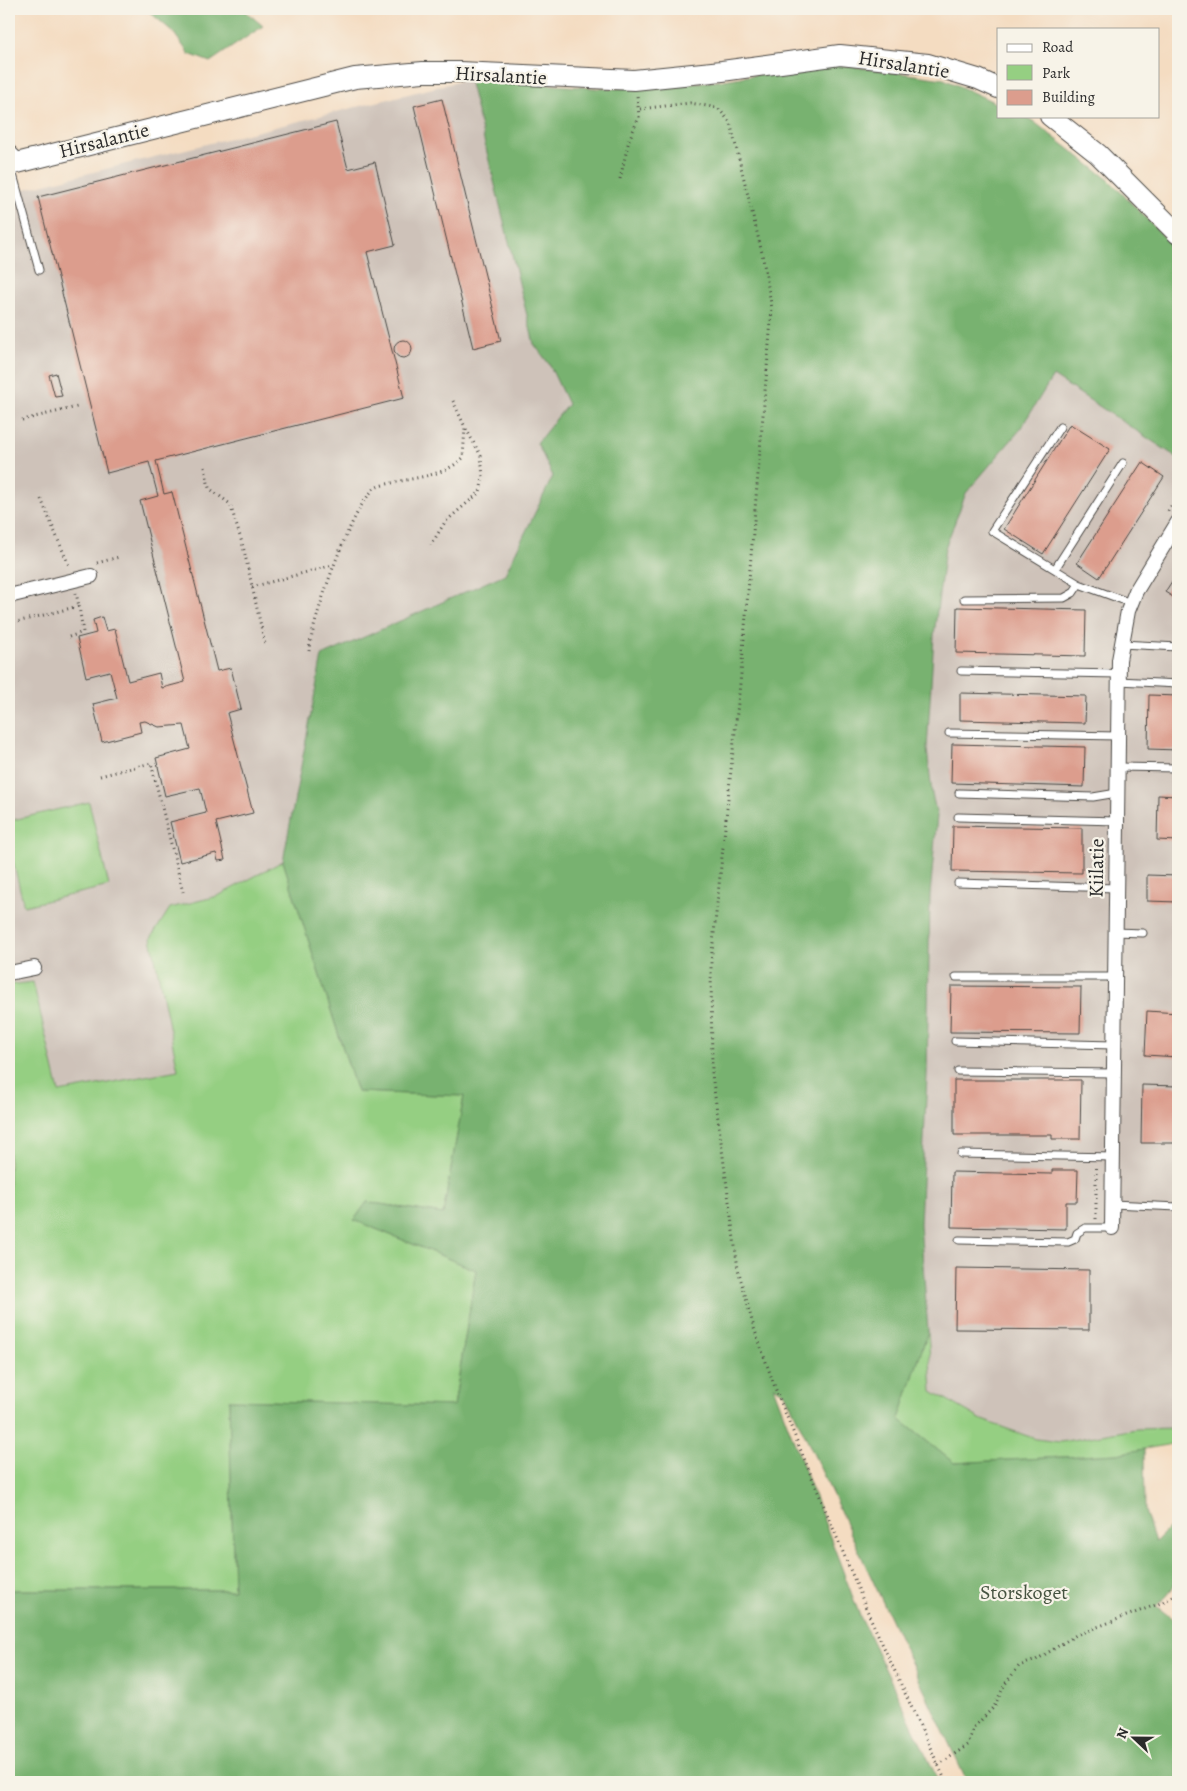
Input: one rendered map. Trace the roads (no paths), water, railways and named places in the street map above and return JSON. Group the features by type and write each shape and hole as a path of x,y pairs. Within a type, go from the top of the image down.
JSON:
{"street":[{"name":"Hirsalantie","path":"13,159 372,76 459,72 634,80 722,72 840,55 928,64 978,79 997,88"},
{"path":"1053,118 1098,154 1178,234"},
{"name":"Kiilatie","path":"1112,1228 1117,793 1121,644 1131,604 1144,576 1178,522"},
{"path":"9,596 90,571"},
{"path":"9,973 34,968"}],"lane":[{"path":"13,159 39,270"},
{"path":"1060,427 992,531 1079,584 1131,604"},
{"path":"1055,569 1123,463"},
{"path":"964,598 1064,598 1073,593 1079,584"},
{"path":"1121,644 1178,647"},
{"path":"961,672 1119,678 1178,684"},
{"path":"949,733 1118,736"},
{"path":"1118,767 1178,768"},
{"path":"959,793 1093,797 1117,793"},
{"path":"958,817 1117,821"},
{"path":"958,883 1116,888"},
{"path":"1115,932 1143,933"},
{"path":"956,977 1115,977"},
{"path":"955,1041 1114,1045"},
{"path":"958,1071 1114,1073"},
{"path":"961,1154 1113,1157"},
{"path":"1112,1204 1178,1207"},
{"path":"959,1240 1068,1242 1075,1239 1077,1233 1085,1228 1112,1228"}],"park label":[{"name":"Storskoget","path":"1024,1592"}]}
